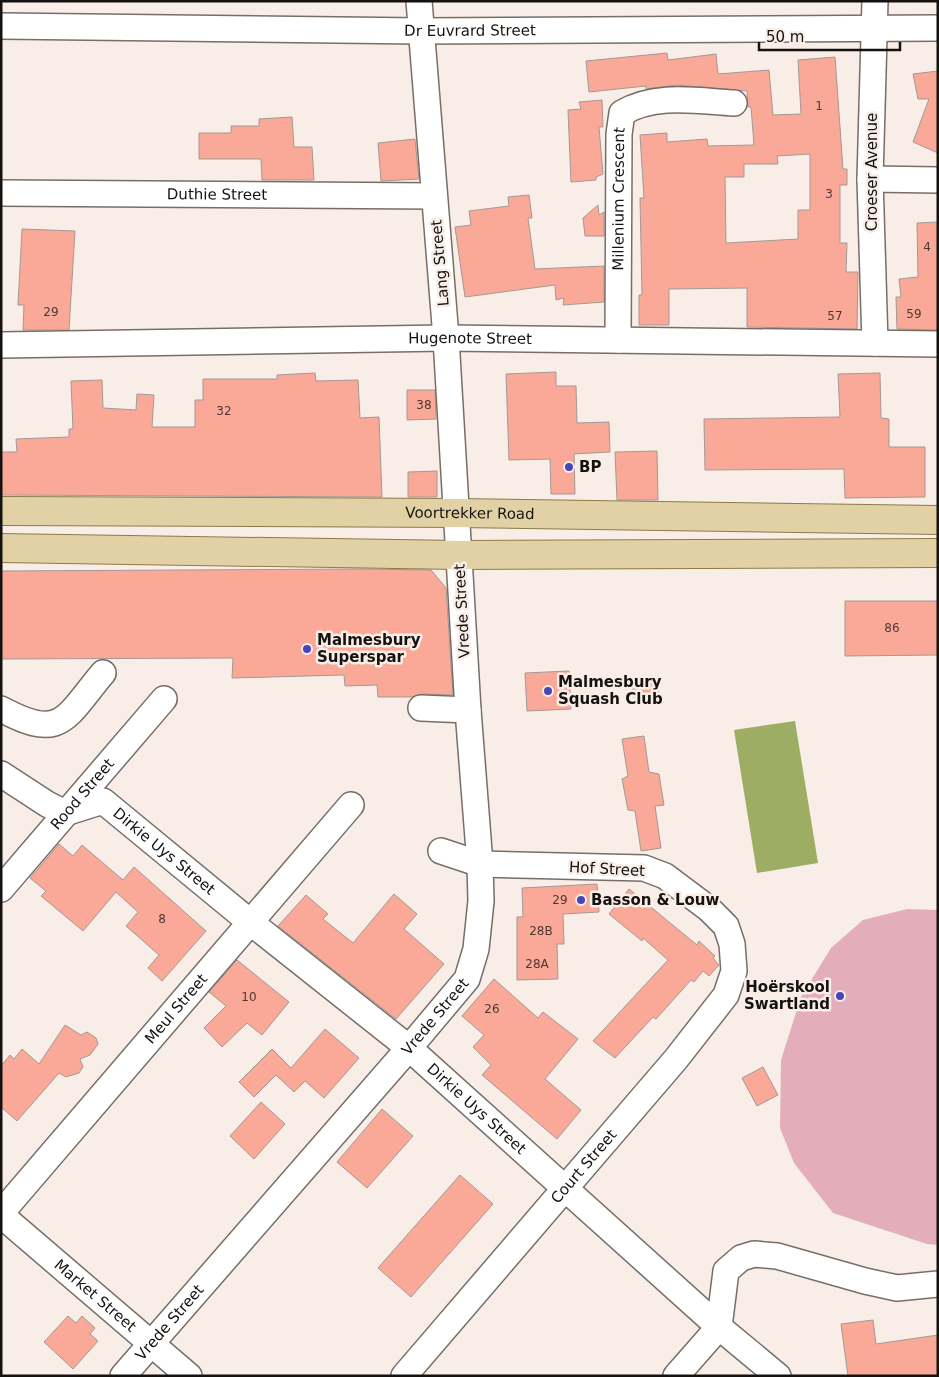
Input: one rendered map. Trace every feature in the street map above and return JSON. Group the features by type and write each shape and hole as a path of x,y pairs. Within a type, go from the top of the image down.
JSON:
{"main road":[{"name":"Voortrekker Road","path":"1,511 458,513 938,520"},
{"path":"1,548 459,555 938,553"}],"street":[{"name":"Lang Street","path":"419,1 446,338 458,513 459,555"},
{"name":"Croeser Avenue","path":"875,1 870,179 875,343"},
{"name":"Dr Euvrard Street","path":"1,26 421,31 938,28"},
{"name":"Millenium Crescent","path":"618,340 619,134 622,113 641,103 666,100 734,103"},
{"path":"870,179 938,180"},
{"name":"Duthie Street","path":"1,193 434,196"},
{"name":"Hugenote Street","path":"1,345 446,338 938,344"},
{"name":"Vrede Street","path":"123,1376 410,1048 467,979 476,949 481,901 459,555"},
{"path":"1,709 31,724 54,725 64,720 103,673"},
{"name":"Rood Street","path":"1,889 164,699"},
{"path":"421,708 468,710"},
{"path":"1,774 47,804 65,813"},
{"name":"Dirkie Uys Street","path":"65,813 103,801 250,922 410,1048 567,1188 719,1328 778,1376"},
{"name":"Meul Street","path":"1,1214 351,805"},
{"path":"441,851 480,864"},
{"name":"Hof Street","path":"480,864 644,868 665,876 709,909 726,926 732,944"},
{"name":"Court Street","path":"404,1376 567,1188 676,1059 726,996 734,971 732,944"},
{"name":"Market Street","path":"1,1214 189,1376"},
{"path":"676,1376 719,1328 726,1272 741,1258 754,1254 777,1256 865,1282 897,1288 938,1284"}],"shaded area":[{"path":"795,721 818,863 757,873 734,730"},
{"path":"907,909 938,910 938,1245 927,1244 833,1213 794,1163 780,1128 781,1060 801,997 831,948 863,920"}],"building":[{"path":"667,53 668,60 716,54 718,74 769,70 773,115 801,114 798,60 835,57 843,169 847,169 847,185 840,185 840,243 847,243 846,272 858,272 857,329 747,327 747,288 669,289 669,325 639,325 639,295 642,295 640,198 644,198 640,135 667,133 667,142 707,139 708,146 754,145 751,107 748,107 747,91 677,85 646,89 646,86 589,92 586,61","holes":["810,154 810,210 798,210 798,239 726,243 725,177 744,177 744,164 778,164 777,156"]},
{"path":"938,71 938,153 913,142 929,99 918,99 913,74"},
{"path":"602,100 603,127 599,127 603,174 596,177 596,180 571,182 568,110 581,109 579,102"},
{"path":"292,117 294,147 312,147 314,180 262,180 261,159 199,159 199,133 231,133 231,126 259,126 259,119"},
{"path":"415,139 419,179 381,181 378,143"},
{"path":"529,195 532,218 528,218 535,269 604,266 604,302 563,305 564,298 556,300 555,285 465,297 455,227 471,225 469,211 509,206 508,197"},
{"path":"598,205 599,215 604,212 604,236 585,236 583,218"},
{"path":"938,222 938,330 897,329 896,297 901,297 899,279 918,277 917,223"},
{"path":"22,229 75,231 69,330 23,330 24,305 18,305"},
{"path":"556,372 556,386 576,386 577,423 609,422 610,452 574,454 575,494 551,494 550,459 509,460 506,374"},
{"path":"315,373 316,381 358,380 360,418 379,417 382,497 1,495 1,452 17,452 16,439 69,437 69,429 73,429 71,381 102,380 103,408 136,410 137,394 154,395 152,427 195,427 195,400 203,400 203,379 277,379 277,375"},
{"path":"880,373 881,418 889,419 889,447 925,447 925,497 845,498 844,469 705,470 704,419 840,417 838,374"},
{"path":"407,390 435,390 436,419 407,420"},
{"path":"657,451 658,500 617,500 615,452"},
{"path":"437,471 437,497 408,497 408,472"},
{"path":"431,570 446,588 453,695 422,694 413,697 378,697 377,685 345,686 344,675 232,678 233,658 1,659 1,571"},
{"path":"845,601 938,601 938,655 845,656"},
{"name":"Malmesbury Squash Club","path":"569,671 571,709 527,711 525,673"},
{"path":"657,678 659,696 633,697 631,680"},
{"path":"644,736 649,772 659,774 664,805 655,806 661,848 641,851 635,811 628,810 622,779 628,776 622,739"},
{"path":"59,844 73,856 82,845 123,880 134,867 206,931 162,981 148,968 159,955 126,926 138,912 116,892 83,931 41,896 46,891 30,878"},
{"path":"597,884 599,912 563,914 564,944 557,944 558,979 517,980 517,917 523,917 522,888"},
{"path":"629,889 697,945 699,941 715,956 713,958 719,965 709,976 703,971 694,982 691,980 656,1019 653,1017 615,1058 593,1041 668,960 643,938 642,941 609,914"},
{"path":"394,894 417,914 404,929 444,964 396,1019 278,926 306,895 328,914 323,919 353,943"},
{"path":"237,960 289,1002 262,1035 247,1023 222,1047 204,1028 226,1006 209,992"},
{"path":"494,979 538,1018 543,1012 578,1039 545,1079 581,1110 557,1139 482,1075 491,1065 473,1047 484,1035 462,1016"},
{"path":"65,1025 81,1035 87,1032 96,1038 98,1044 90,1055 80,1059 83,1067 79,1073 66,1077 59,1073 17,1121 1,1107 1,1066 10,1055 14,1059 22,1049 39,1064"},
{"path":"325,1029 359,1058 324,1098 305,1081 294,1092 276,1075 254,1097 239,1082 272,1049 291,1068"},
{"path":"763,1067 778,1095 757,1106 742,1078"},
{"path":"261,1102 285,1124 254,1159 230,1136"},
{"path":"382,1109 413,1136 367,1188 337,1162"},
{"path":"460,1175 493,1204 411,1297 378,1268"},
{"path":"68,1316 76,1323 82,1316 95,1328 90,1334 98,1341 73,1369 44,1342"},
{"path":"873,1320 876,1344 938,1335 938,1376 848,1376 841,1324"}],"place":[{"name":"BP","path":"569,467"},
{"name":"Malmesbury Superspar","path":"307,649"},
{"name":"Malmesbury Squash Club","path":"548,691"},
{"name":"Basson & Louw","path":"581,900"},
{"name":"Hoërskool Swartland","path":"840,996"}]}
